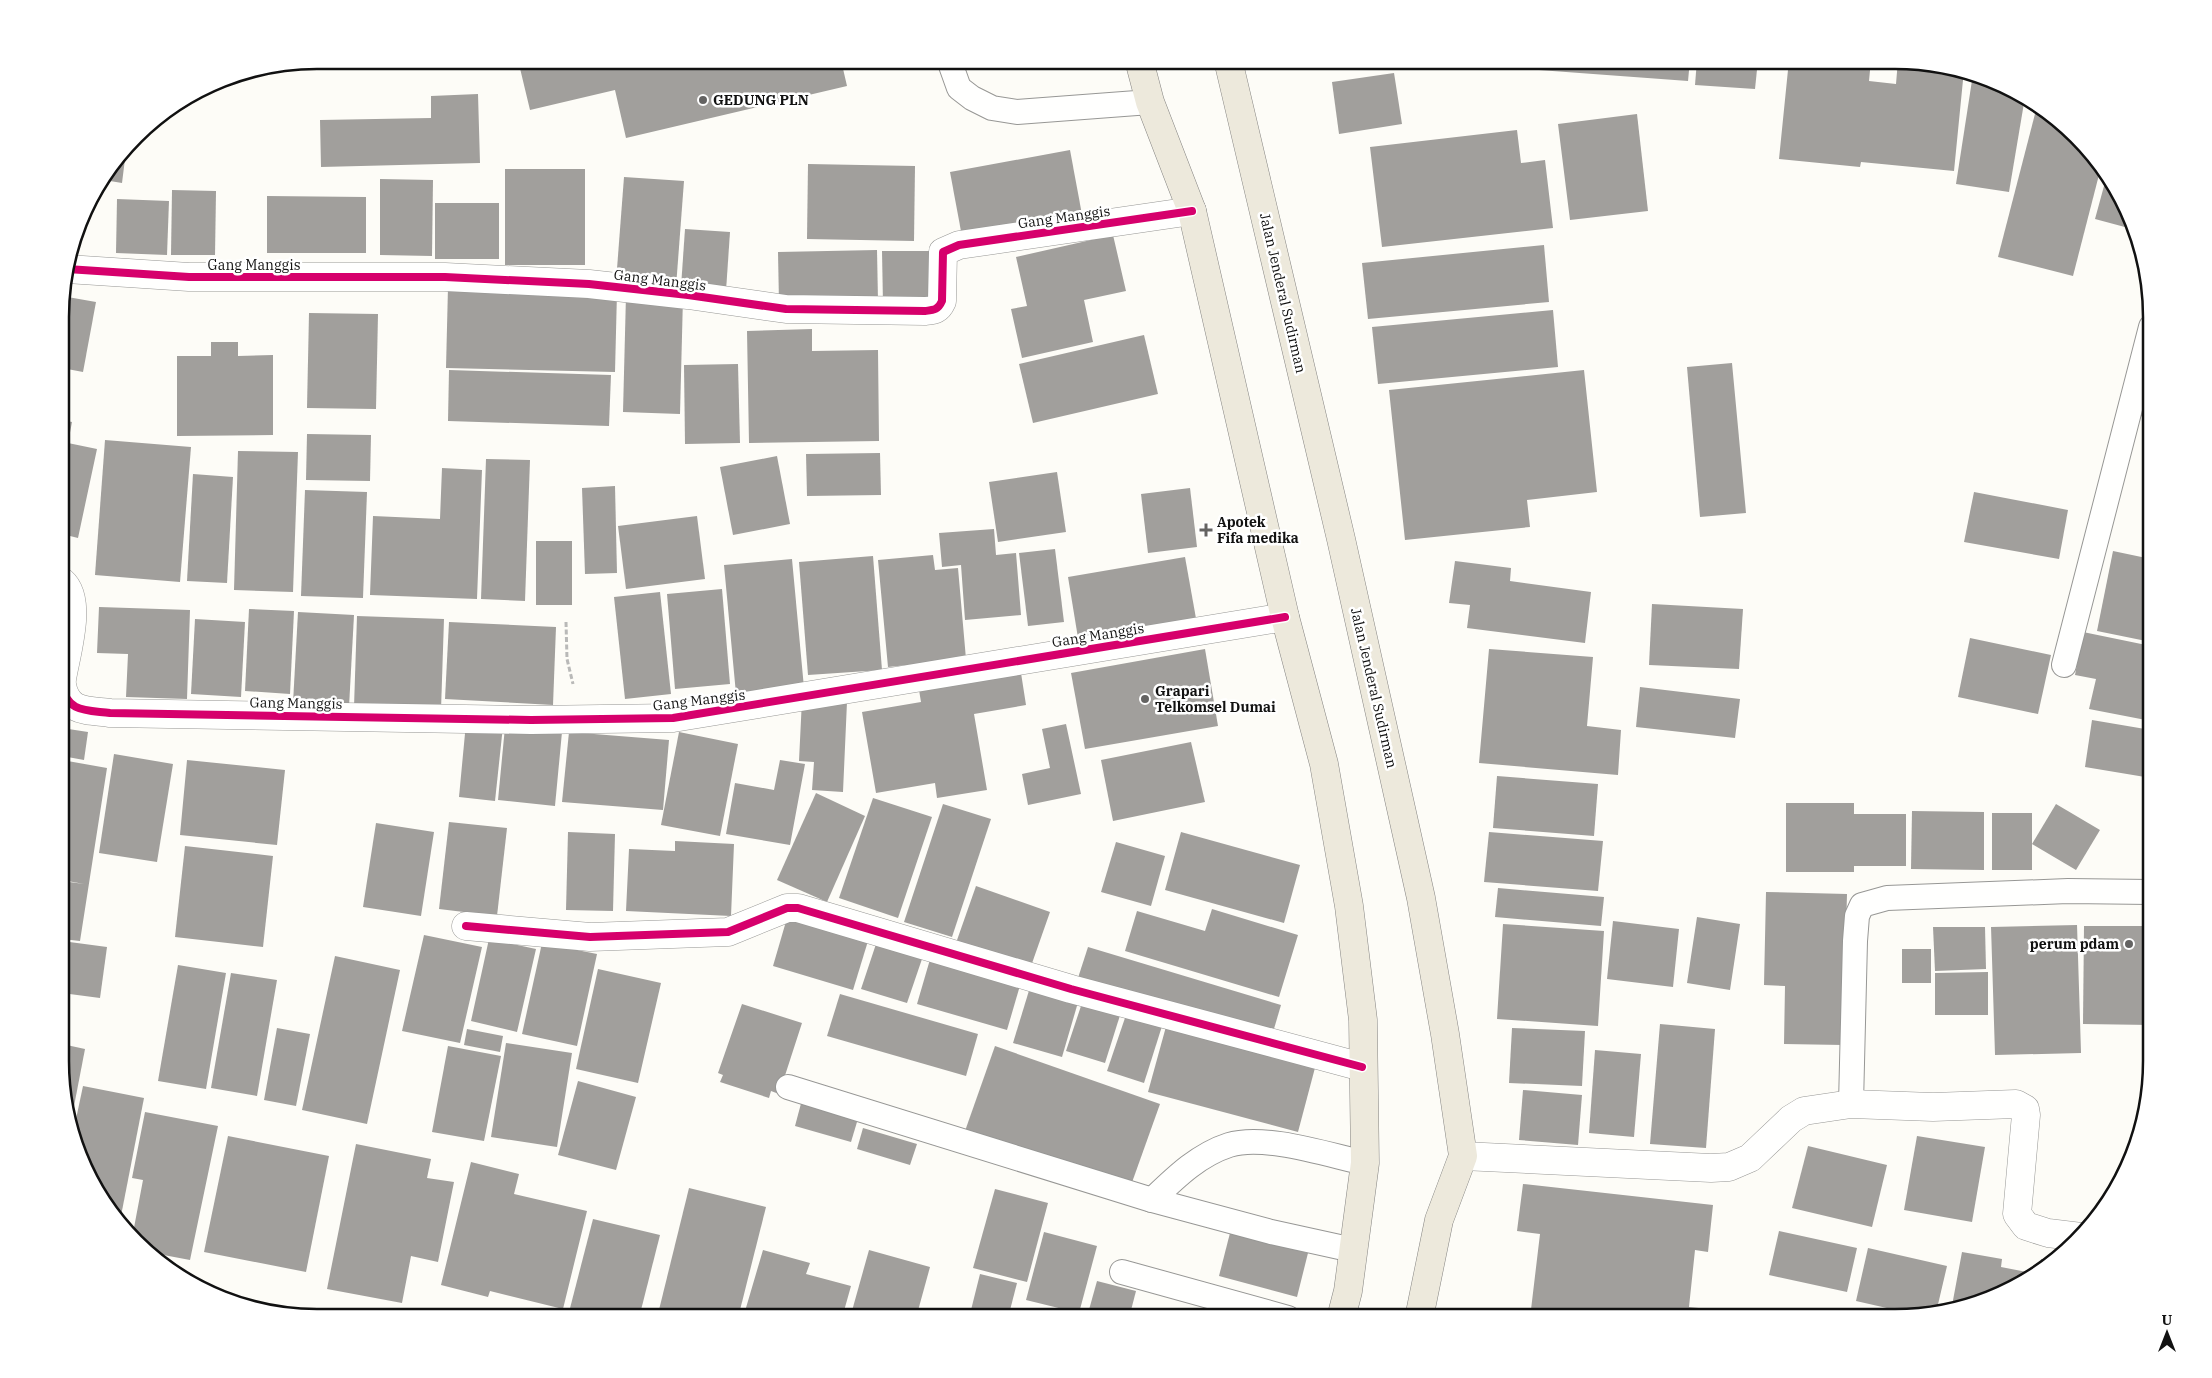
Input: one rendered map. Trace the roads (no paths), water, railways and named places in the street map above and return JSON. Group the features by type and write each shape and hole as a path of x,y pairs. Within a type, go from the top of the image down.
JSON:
{"main road":[{"path":"1141,69 1150,102 1192,211 1285,617 1324,764 1349,906 1363,1020 1362,1068 1365,1163 1348,1290 1343,1309"},
{"name":"Jalan Jenderal Sudirman","path":"1230,69 1341,539 1421,898 1463,1156 1439,1220 1421,1309"}],"street":[{"name":"Gang Manggis","path":"74,269 189,277 445,277 589,284 688,295 786,309 930,310 939,308 942,302 943,252 956,247 1192,211"},
{"path":"69,590 72,599 72,615 69,634"},
{"name":"Gang Manggis","path":"69,701 78,709 110,713 591,720 673,718 1285,617"},
{"path":"466,926 590,937 728,932 787,908 798,908 1071,989 1362,1068"},
{"path":"1463,1156 1701,1168 1729,1167 1750,1158 1797,1114 1804,1111 1851,1104 1933,1107 2016,1104 2025,1109 2026,1115 2017,1214 2026,1226 2048,1233 2072,1236"}],"lane":[{"path":"952,69 959,88 972,98 992,108 1017,112 1150,102"},
{"path":"2064,665 2143,361"},
{"path":"1851,1104 1855,941 1857,916 1862,905 1887,898 2068,891 2143,892"},
{"path":"788,1087 1152,1200 1271,1232 1353,1250"},
{"path":"1152,1200 1189,1166 1230,1145 1261,1142 1365,1163"},
{"path":"1122,1272 1256,1309"}],"place":[{"name":"GEDUNG PLN","path":"703,100"},
{"name":"Apotek Fifa medika","path":"1206,530"},
{"name":"Grapari Telkomsel Dumai","path":"1145,699"},
{"name":"perum pdam","path":"2129,944"}]}
